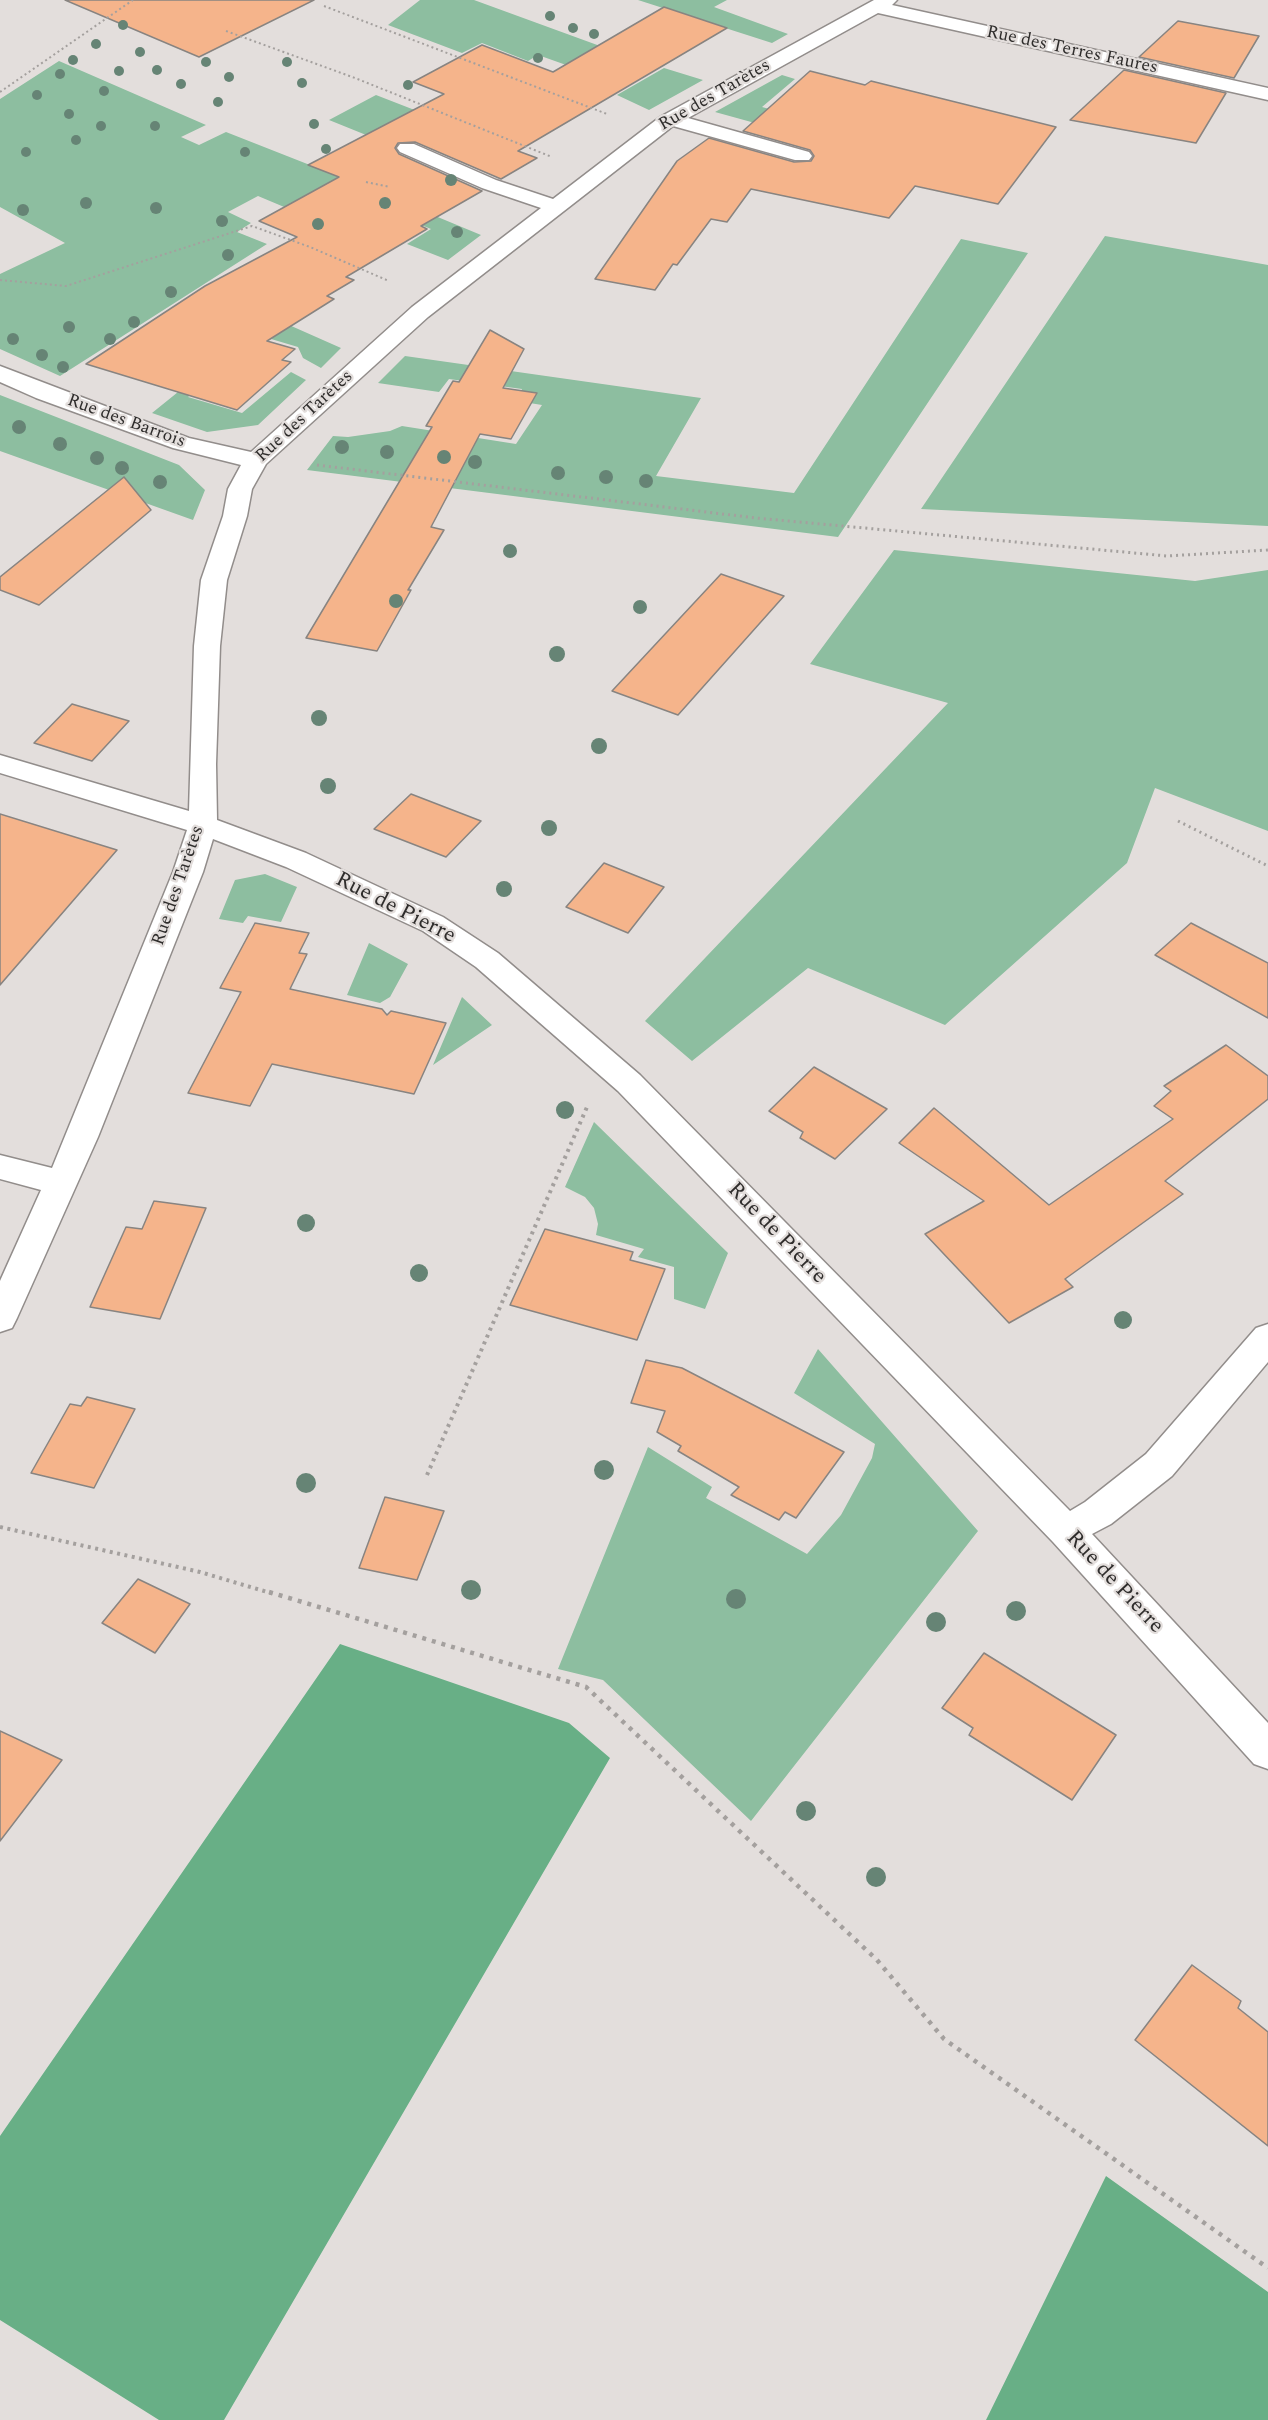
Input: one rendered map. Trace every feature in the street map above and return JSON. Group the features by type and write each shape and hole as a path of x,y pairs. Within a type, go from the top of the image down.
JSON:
{"street":[{"name":"Rue des Terres Faures","path":"882,4 1268,94"},
{"name":"Rue des Tarètes","path":"0,1318 61,1183 167,927 203,825 202,764 207,646 214,580 235,516 240,489 256,460 420,312 661,125 882,4"},
{"path":"661,125 802,156"},
{"path":"407,148 489,184 555,206"},
{"name":"Rue des Barrois","path":"0,373 44,393 181,443 219,454 256,460"},
{"name":"Rue de Pierre","path":"0,764 203,825 296,860 433,924 487,960 629,1083 1066,1532 1268,1751"},
{"path":"0,1167 61,1183"},
{"path":"1066,1532 1098,1513 1159,1465 1268,1338"}],"path":[{"path":"0,92 133,0"},
{"path":"324,6 661,125"},
{"path":"226,31 355,78 597,174"},
{"path":"0,280 66,286 252,226 310,247 396,284"},
{"path":"307,463 756,518 1155,555 1268,550"},
{"path":"1178,822 1268,866"},
{"path":"427,1475 586,1108 629,1083"},
{"path":"0,1527 200,1572 586,1687 877,1960 944,2039 1268,2268"}],"green space":[{"path":"420,0 474,0 600,46 569,66 538,55 528,61 482,43 462,53 388,25"},
{"path":"638,0 727,0 714,7 788,34 772,43"},
{"path":"59,61 206,125 181,137 199,145 226,132 348,180 308,217 258,196 228,212 251,223 237,232 267,244 60,376 0,349 0,274 65,243 0,207 0,99"},
{"path":"664,68 703,80 649,110 617,95"},
{"path":"782,75 795,79 762,107 810,120 831,144 715,112"},
{"path":"376,95 448,123 381,141 329,120"},
{"path":"392,198 481,235 448,260 407,244 431,229 377,207"},
{"path":"1105,236 1268,265 1268,526 921,509"},
{"path":"961,239 1028,253 838,537 307,470 333,436 348,437 390,431 402,426 516,444 542,405 517,401 522,389 449,379 439,392 378,383 405,356 701,398 656,476 794,493"},
{"path":"271,317 341,348 321,368 303,358 298,347 261,336 188,397 242,413 291,372 306,380 258,425 207,432 152,413"},
{"path":"0,395 179,465 205,490 193,520 0,451"},
{"path":"894,550 1195,581 1268,570 1268,831 1155,788 1127,863 945,1025 808,968 692,1061 645,1021 948,703 810,664"},
{"path":"265,874 297,887 281,922 248,916 243,923 219,919 235,880"},
{"path":"369,943 408,964 390,997 380,1003 347,995"},
{"path":"462,997 492,1025 433,1065"},
{"path":"594,1122 728,1253 705,1309 674,1299 674,1267 638,1257 644,1249 596,1235 598,1224 594,1208 585,1197 565,1187"},
{"path":"818,1349 978,1531 751,1821 603,1680 558,1669 648,1447 712,1487 706,1498 807,1554 841,1515 872,1458 875,1444 794,1393"},
{"path":"340,1644 569,1723 610,1758 224,2420 159,2420 0,2320 0,2136"},
{"path":"1106,2176 1268,2292 1268,2420 986,2420"}],"building":[{"path":"65,0 314,0 199,57"},
{"path":"664,7 727,28 518,151 537,158 501,179 415,142 398,143 395,148 399,154 482,191 421,226 427,229 346,277 354,280 327,296 334,299 267,341 295,349 282,360 291,362 237,410 86,364 205,286 297,237 259,221 339,177 308,165 444,94 413,82 482,45 553,72"},
{"path":"1178,21 1259,36 1234,78 1139,57"},
{"path":"1124,70 1226,93 1196,143 1070,120"},
{"path":"810,71 865,85 871,81 1056,127 998,204 915,186 889,218 751,189 727,222 711,219 677,265 673,264 655,290 595,279 677,161 709,138 794,162 811,161 814,156 810,150 743,131"},
{"path":"490,330 524,349 503,388 537,393 511,439 480,434 431,527 444,530 408,590 411,590 377,651 306,638 432,427 426,426 453,381 459,382"},
{"path":"124,477 151,510 39,605 0,590 0,577"},
{"path":"721,574 784,596 678,715 612,691"},
{"path":"72,704 129,721 92,761 34,743"},
{"path":"411,794 481,821 446,857 374,829"},
{"path":"0,814 117,850 0,985"},
{"path":"604,863 664,887 628,933 566,907"},
{"path":"255,923 309,933 299,953 307,954 290,989 382,1009 387,1015 391,1011 446,1023 414,1094 272,1064 250,1106 188,1093 241,992 220,988"},
{"path":"1191,923 1268,963 1268,1018 1155,955"},
{"path":"1226,1045 1268,1076 1268,1099 1165,1181 1183,1194 1065,1279 1073,1287 1009,1323 925,1234 984,1201 899,1143 934,1108 1049,1205 1173,1119 1154,1106 1171,1091 1164,1086"},
{"path":"814,1067 887,1109 835,1159 800,1138 803,1132 769,1111"},
{"path":"154,1201 206,1208 160,1319 90,1307 126,1227 142,1229"},
{"path":"545,1229 633,1252 630,1260 665,1269 637,1340 510,1305"},
{"path":"646,1360 682,1368 844,1452 796,1518 785,1512 779,1520 731,1495 739,1487 678,1451 681,1446 657,1432 665,1411 631,1403"},
{"path":"87,1397 135,1409 94,1488 31,1473 70,1404 81,1406"},
{"path":"385,1497 444,1511 417,1580 359,1568"},
{"path":"138,1579 190,1604 155,1653 102,1623"},
{"path":"984,1653 1116,1735 1072,1800 969,1735 973,1728 942,1708"},
{"path":"0,1731 62,1760 0,1841"},
{"path":"1192,1965 1241,2001 1238,2008 1268,2032 1268,2146 1135,2040"}]}
